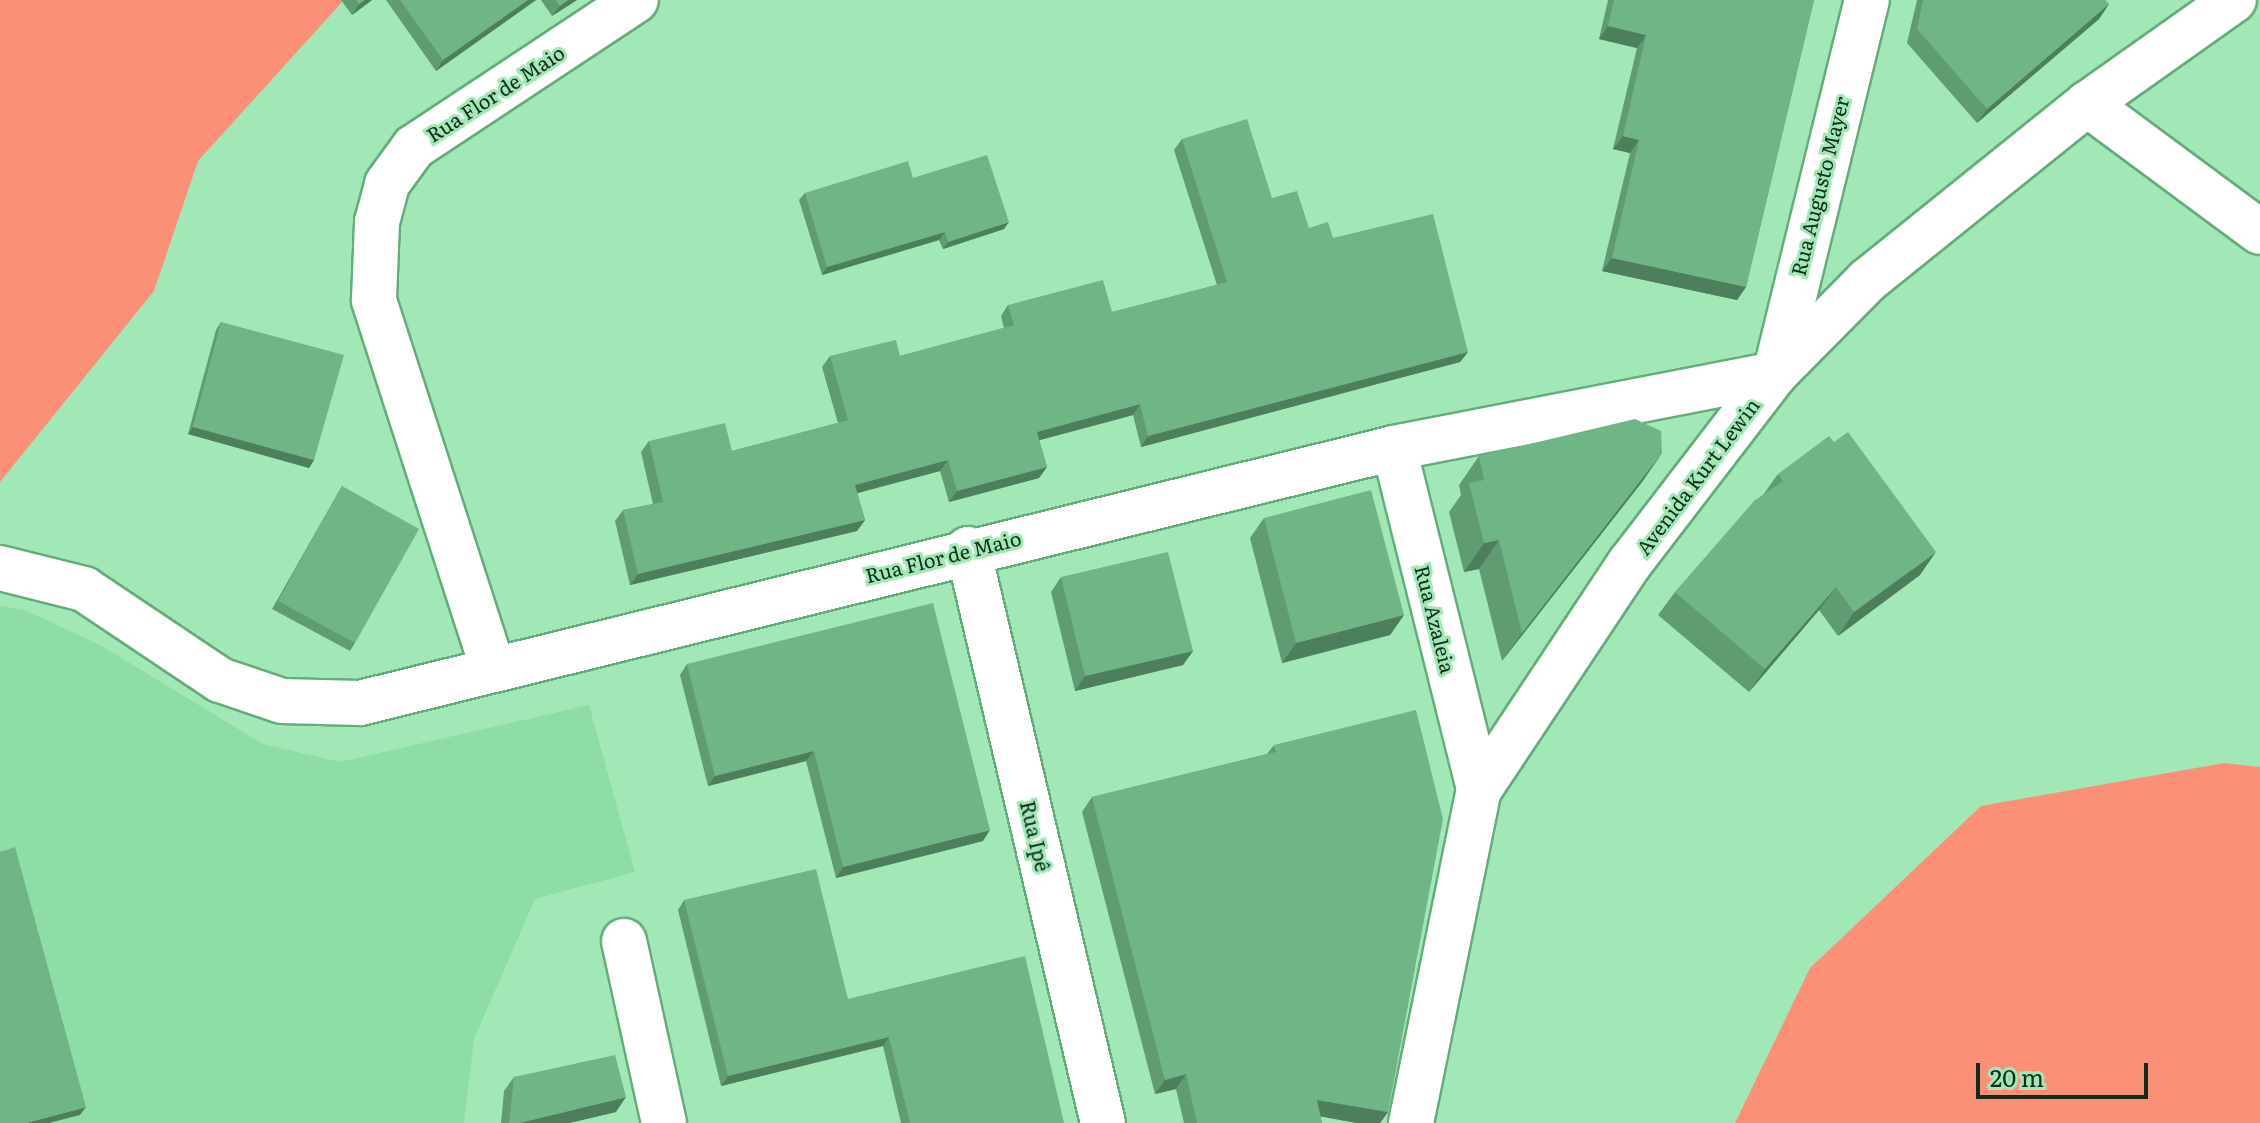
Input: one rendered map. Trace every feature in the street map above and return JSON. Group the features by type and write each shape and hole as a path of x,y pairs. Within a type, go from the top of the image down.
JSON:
{"street":[{"name":"Rua Flor de Maio","path":"493,669 374,300 377,222 387,184 414,147 636,0"},
{"name":"Rua Augusto Mayer","path":"1775,374 1867,0"},
{"name":"Avenida Kurt Lewin","path":"1411,1123 1479,790 1630,563 1775,374 1868,280 2087,104 2234,0"},
{"path":"2087,104 2260,232"},
{"name":"Rua Flor de Maio","path":"0,568 84,589 220,680 282,701 360,703 968,549 1394,448 1775,374"},
{"name":"Rua Azaleia","path":"1394,448 1479,790"},
{"name":"Rua Ipê","path":"968,549 1103,1123"},
{"path":"624,941 664,1123"}],"shaded area":[{"path":"0,0 344,0 198,161 154,291 0,482"},
{"path":"0,606 25,610 100,645 263,744 340,762 589,705 635,872 535,899 474,1039 464,1123 0,1123"},
{"path":"2224,763 2260,767 2260,1123 1735,1123 1810,968 1981,806"}],"building":[{"path":"400,0 528,0 443,60"},
{"path":"1614,0 1814,0 1746,287 1612,258 1639,140 1623,136 1646,35 1608,26"},
{"path":"1923,0 2105,0 2109,4 1987,109 1917,29"},
{"path":"1247,119 1272,198 1297,191 1309,228 1328,222 1333,238 1433,214 1468,352 1148,436 1140,404 1037,432 1047,467 957,491 948,460 855,485 865,520 638,574 623,510 663,502 649,441 725,423 732,451 848,420 830,356 896,340 900,356 1014,325 1008,305 1103,280 1112,312 1227,282 1182,139"},
{"path":"987,155 1009,222 948,242 945,232 827,267 805,193 908,161 913,178"},
{"path":"221,322 344,355 314,460 193,427"},
{"path":"1635,419 1661,431 1662,453 1522,633 1499,540 1484,543 1469,483 1484,480 1479,456"},
{"path":"1848,432 1936,552 1854,612 1836,587 1765,669 1675,592 1754,501 1783,481 1778,474 1829,436 1834,442"},
{"path":"342,486 419,529 355,643 278,601"},
{"path":"1371,490 1404,615 1296,643 1264,518"},
{"path":"1168,552 1193,651 1085,676 1061,577"},
{"path":"933,603 990,830 843,867 814,751 715,776 687,664"},
{"path":"1416,710 1443,819 1388,1112 1317,1100 1322,1123 1197,1123 1186,1074 1165,1080 1092,797 1276,752 1274,745"},
{"path":"15,847 86,1107 26,1123 0,1123 0,852"},
{"path":"816,869 848,999 1025,956 1064,1123 910,1123 889,1037 728,1076 684,900"},
{"path":"615,1055 626,1097 509,1123 514,1077"}]}
